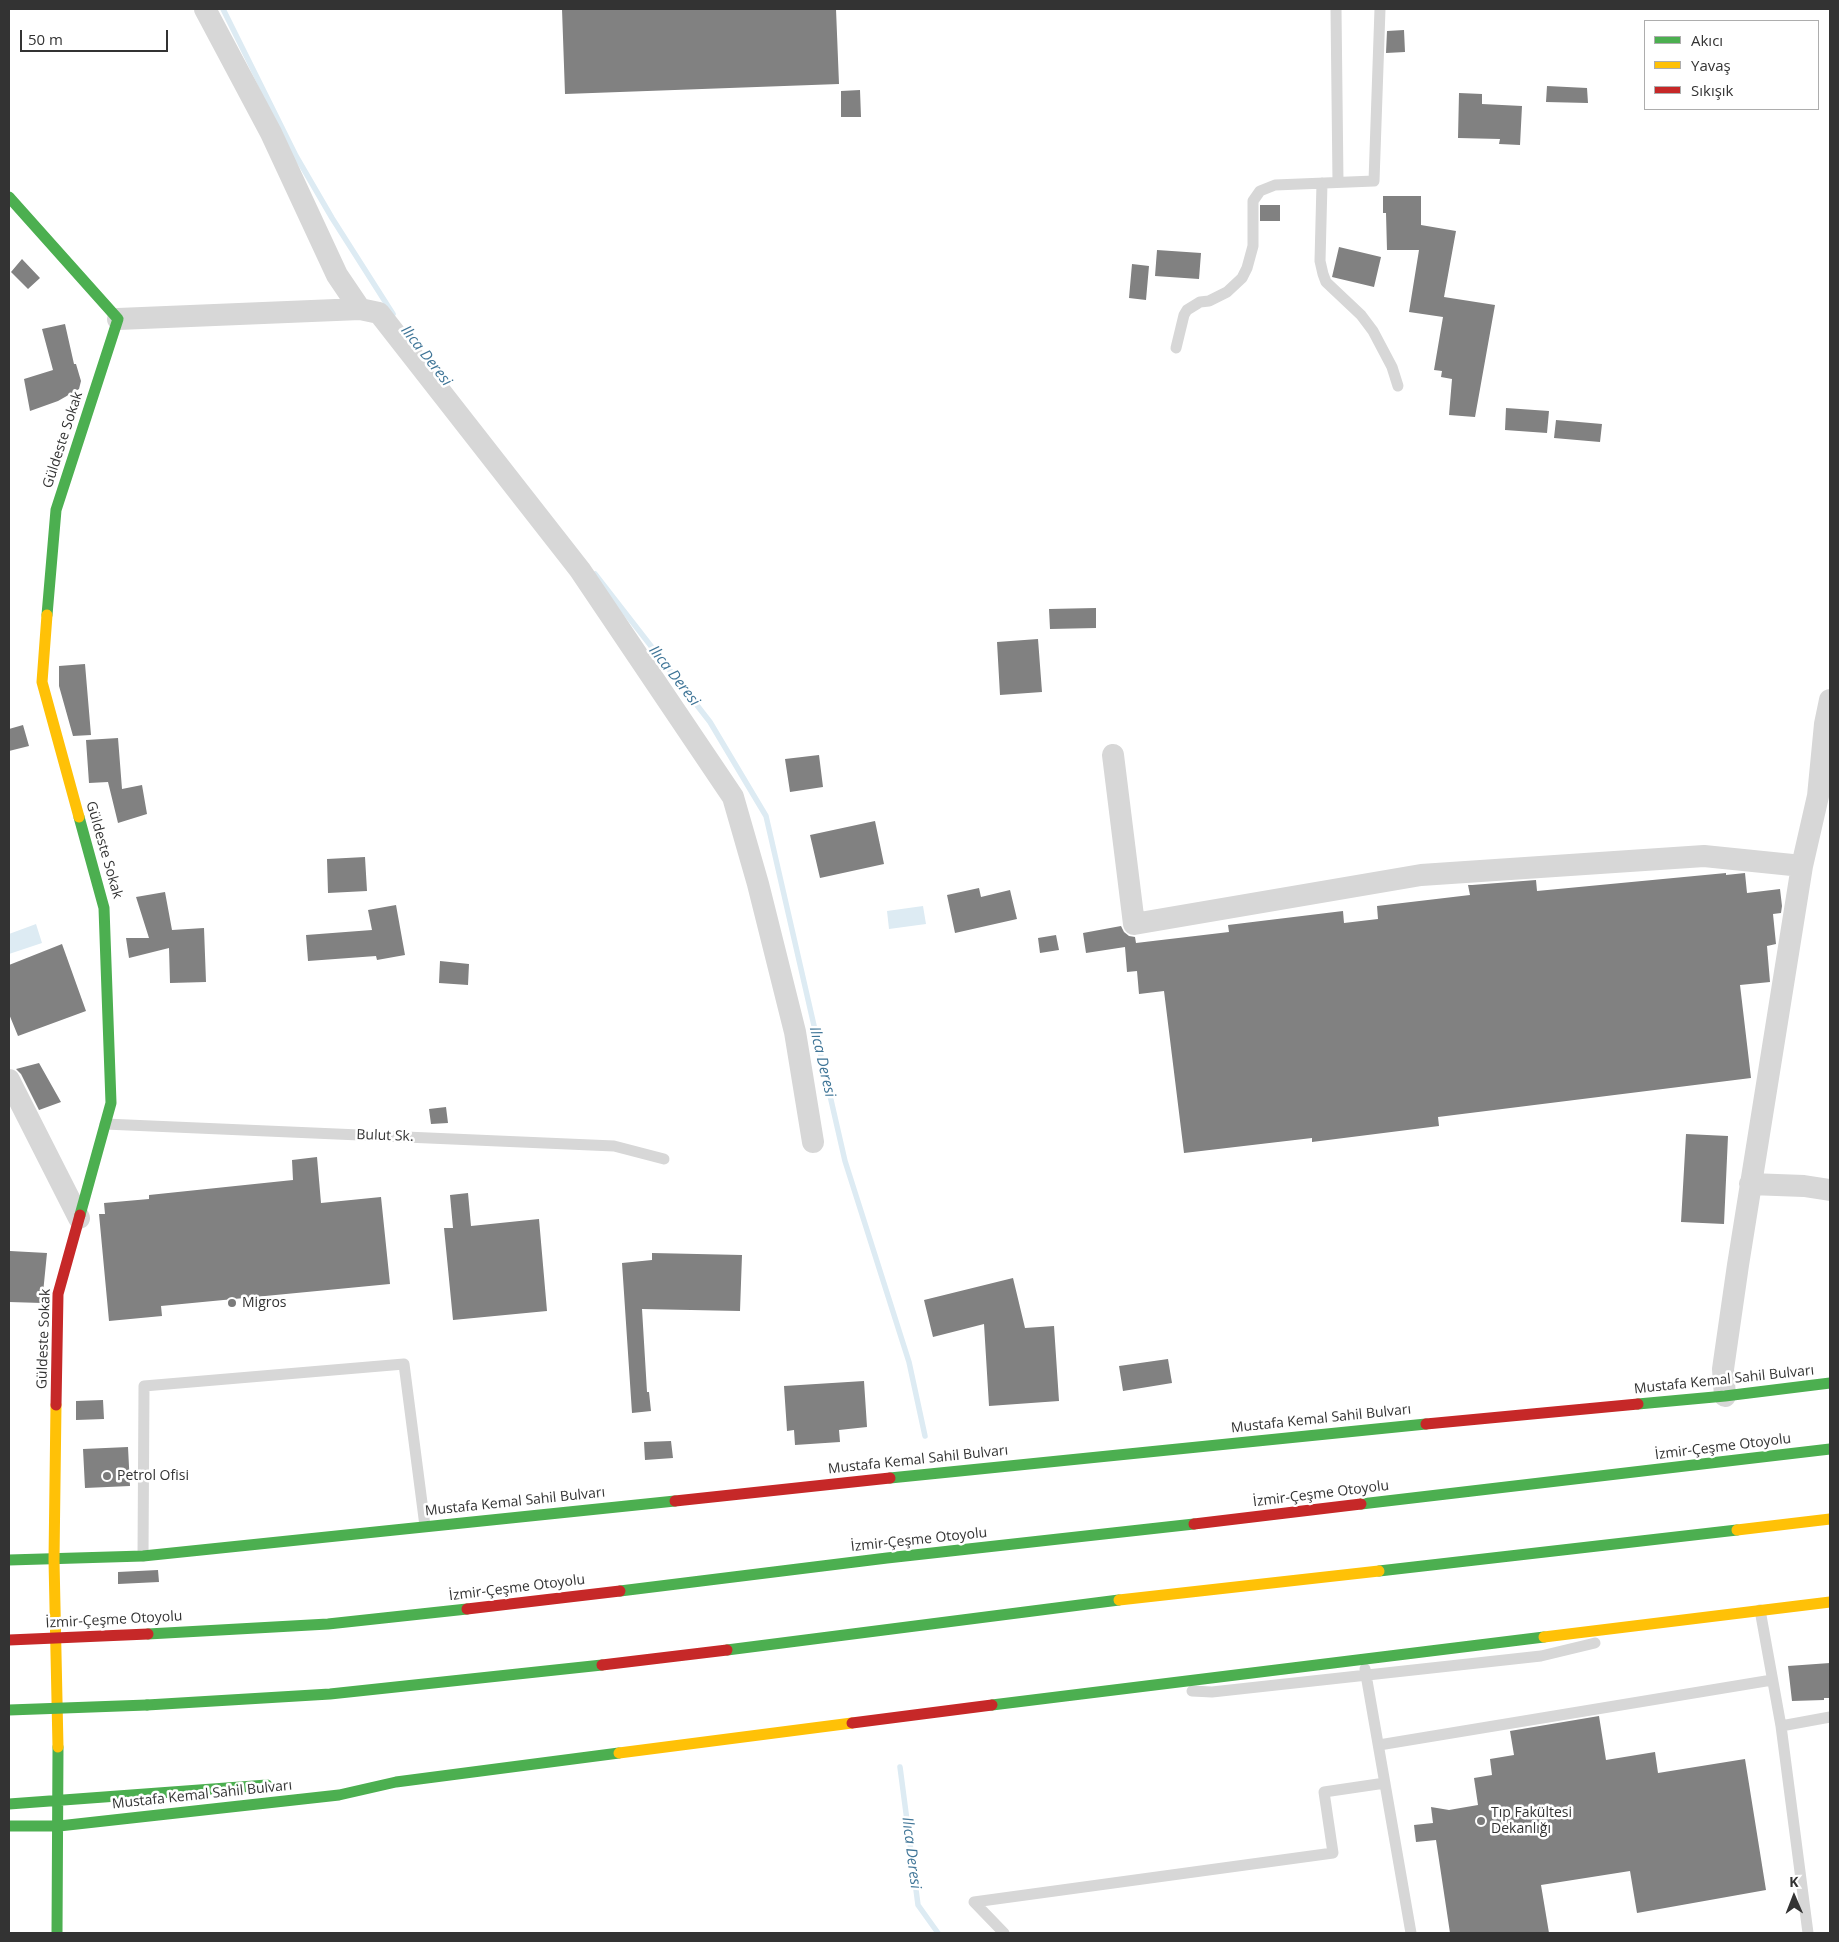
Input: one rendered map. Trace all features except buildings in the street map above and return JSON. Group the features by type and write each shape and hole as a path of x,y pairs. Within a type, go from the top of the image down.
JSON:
{"main road":[{"path":"9,197 118,319"},
{"name":"Güldeste Sokak","path":"58,1933 56,1895 59,1801 54,1560 58,1294 111,1102 104,908 42,682 56,510 118,319"},
{"name":"Mustafa Kemal Sahil Bulvarı","path":"9,1560 142,1556 1318,1434 1725,1396 1830,1383"},
{"name":"İzmir-Çeşme Otoyolu","path":"9,1640 328,1624 508,1605 887,1558 1128,1532 1830,1449"},
{"path":"9,1710 147,1706 330,1694 681,1656 1109,1601 1618,1545 1830,1519"},
{"name":"Mustafa Kemal Sahil Bulvarı","path":"9,1826 59,1826 338,1795 396,1782 1125,1688 1830,1602"},
{"name":"Mustafa Kemal Sahil Bulvarı","path":"343,1781 396,1782"},
{"name":"Mustafa Kemal Sahil Bulvarı","path":"9,1804 275,1785"}],"street":[{"path":"205,9 271,134 336,275 360,309"},
{"path":"118,319 360,309 379,314 574,563 733,798 758,884 795,1032 813,1142"},
{"path":"1725,1396 1723,1369 1750,1184 1802,866 1824,797 1825,724 1830,700"},
{"path":"1113,755 1134,924 1421,875 1704,856 1802,866"},
{"path":"9,1080 79,1218"},
{"path":"1750,1184 1804,1186 1830,1190"}],"lane":[{"path":"1336,9 1338,182"},
{"path":"1176,348 1184,315 1188,310 1200,302 1209,301 1227,292 1242,278 1253,246 1253,201 1260,191 1275,185 1374,181 1380,9"},
{"path":"1322,183 1320,261 1322,274 1326,282 1361,315 1373,331 1389,361 1398,386"},
{"name":"Bulut Sk.","path":"105,1124 614,1146 664,1159"},
{"path":"142,1556 144,1386 404,1364 425,1526"},
{"path":"1760,1610 1781,1726 1808,1933"},
{"path":"1125,1688 1212,1692 1540,1656 1683,1620"},
{"path":"1364,1660 1411,1933"},
{"path":"1379,1745 1772,1680"},
{"path":"1781,1726 1830,1717"},
{"path":"1004,1933 974,1902 1333,1853 1324,1792 1385,1783"}],"shaded area":[{"path":"923,906 926,924 889,929 887,911"},
{"path":"36,924 42,943 9,954 9,934"}],"waterway":[{"name":"Ilıca Deresi","path":"223,9 296,156 332,218 393,314"},
{"name":"Ilıca Deresi","path":"595,574 710,722 766,816 845,1161 909,1362 925,1436"},
{"name":"Ilıca Deresi","path":"900,1767 918,1905 938,1933"}],"traffic: fast":[{"path":"9,197 118,319 56,510 47,615"},
{"path":"79,817 104,908 111,1103 80,1215"},
{"path":"1638,1404 1725,1396 1830,1383"},
{"path":"890,1478 1426,1424"},
{"path":"1361,1504 1830,1449"},
{"path":"9,1560 143,1556 675,1501"},
{"path":"620,1591 887,1558 1194,1524"},
{"path":"1379,1571 1737,1530"},
{"path":"727,1650 1119,1600"},
{"path":"148,1634 328,1624 467,1609"},
{"path":"992,1705 1544,1637"},
{"path":"147,1705 330,1694 602,1665"},
{"path":"9,1710 147,1705"},
{"path":"57,1933 58,1747"},
{"path":"9,1826 59,1826 339,1795 396,1782 619,1753"},
{"path":"9,1804 267,1785"}],"traffic: slow":[{"path":"47,615 42,682 79,817"},
{"path":"56,1405 54,1560 58,1747"},
{"path":"1737,1530 1830,1519"},
{"path":"1119,1600 1379,1571"},
{"path":"1544,1637 1830,1602"},
{"path":"619,1753 852,1723"}],"traffic: jam":[{"path":"56,1405 58,1294 80,1215"},
{"path":"1426,1424 1638,1404"},
{"path":"675,1501 890,1478"},
{"path":"1194,1524 1361,1504"},
{"path":"467,1609 620,1591"},
{"path":"9,1640 148,1634"},
{"path":"602,1665 727,1650"},
{"path":"852,1723 992,1705"}],"place":[{"name":"Migros","path":"232,1303"},
{"name":"Petrol Ofisi","path":"107,1476"},
{"name":"Tıp Fakültesi Dekanlığı","path":"1481,1821"}]}
